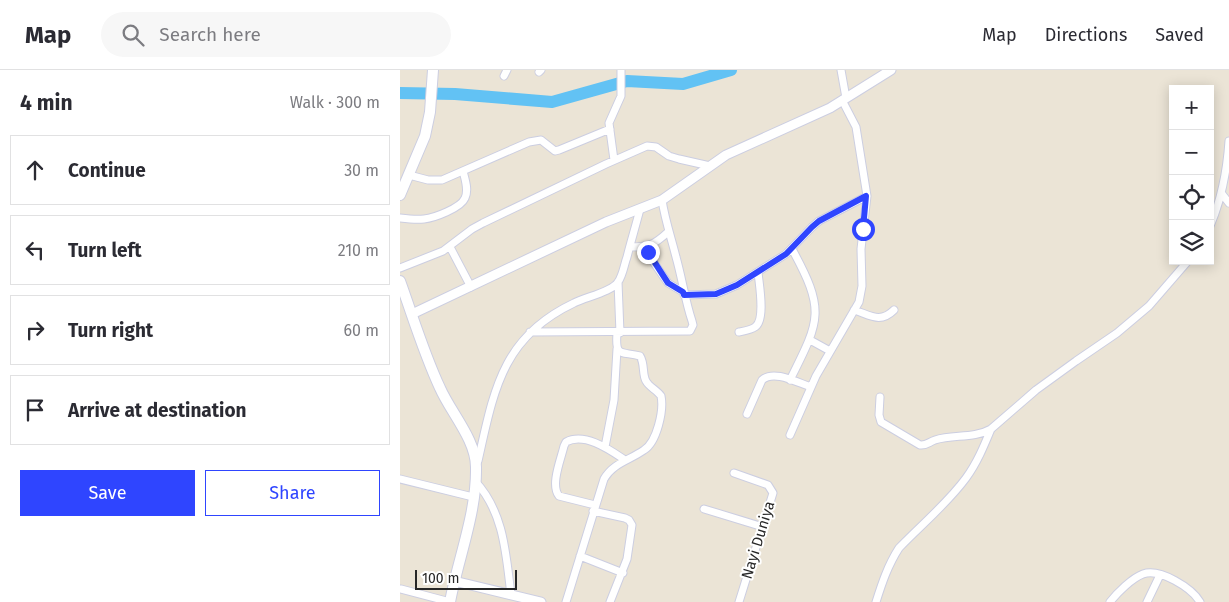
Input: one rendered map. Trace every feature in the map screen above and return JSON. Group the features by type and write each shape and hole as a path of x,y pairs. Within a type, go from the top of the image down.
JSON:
{"main road":[{"path":"400,195 424,136 430,112 433,72"},
{"path":"400,281 439,387 471,443 476,467 466,536 450,602"}],"street":[{"path":"614,160 610,118 622,91 621,70"},
{"path":"790,435 811,387 859,302 862,286 861,249 866,196 856,127 844,99 841,70"},
{"path":"412,314 606,222 662,200 710,166 742,147 815,115 891,70"},
{"path":"409,175 435,181 442,180 529,142 541,140 555,151 610,129"},
{"path":"1213,220 1219,205 1226,177 1229,141"},
{"path":"400,268 450,247 472,229 483,223 647,146 656,147 669,156 710,166"},
{"path":"400,218 433,217 462,202 467,190 463,171"},
{"path":"1222,194 1229,203"},
{"path":"643,247 668,283 683,293 716,294 737,285 792,249 819,221 866,196"},
{"path":"530,332 619,333 690,331 693,325 683,293 662,200"},
{"path":"476,467 489,409 508,360 530,332 562,309 588,296 614,287 618,282 630,247 640,209"},
{"path":"630,247 643,247 657,243 668,232"},
{"path":"450,247 471,287"},
{"path":"790,380 810,340 816,316 816,308 808,280 792,249"},
{"path":"880,398 878,415 881,422 920,445 924,446 937,440 977,435 991,429 1036,390 1117,333 1149,306 1185,265"},
{"path":"739,332 750,330 759,323 761,310 758,272"},
{"path":"605,447 614,400 616,346 619,333 618,282"},
{"path":"854,310 882,318 888,316 894,310"},
{"path":"810,340 830,351"},
{"path":"566,602 594,508 608,471 645,450 652,442 660,418 662,400 659,393 644,378 643,362 640,356 622,353 617,350"},
{"path":"747,414 765,377 775,376 811,387"},
{"path":"876,602 882,581 893,557 899,548 966,478 991,429"},
{"path":"610,602 627,559 632,525 629,520 560,496 555,484 566,442 570,440 593,442 605,447 625,460"},
{"name":"Nayi Duniya","path":"734,473 768,485 773,493 739,602"},
{"path":"400,479 473,497"},
{"path":"475,481 487,495 498,516 506,553 511,595"},
{"path":"704,509 763,527"},
{"path":"580,556 623,572"},
{"path":"1110,602 1120,590 1139,576 1148,573 1160,575 1191,590 1200,602"},
{"path":"1147,602 1160,575"},
{"path":"454,581 541,602"},
{"path":"401,589 450,602"}],"waterway":[{"path":"400,93 455,94 552,102 627,81 683,84 731,70"}],"route":[{"path":"648,252 668,283 683,292 684,295 716,294 737,285 786,254 819,221 866,196 867,203 863,229"}]}
